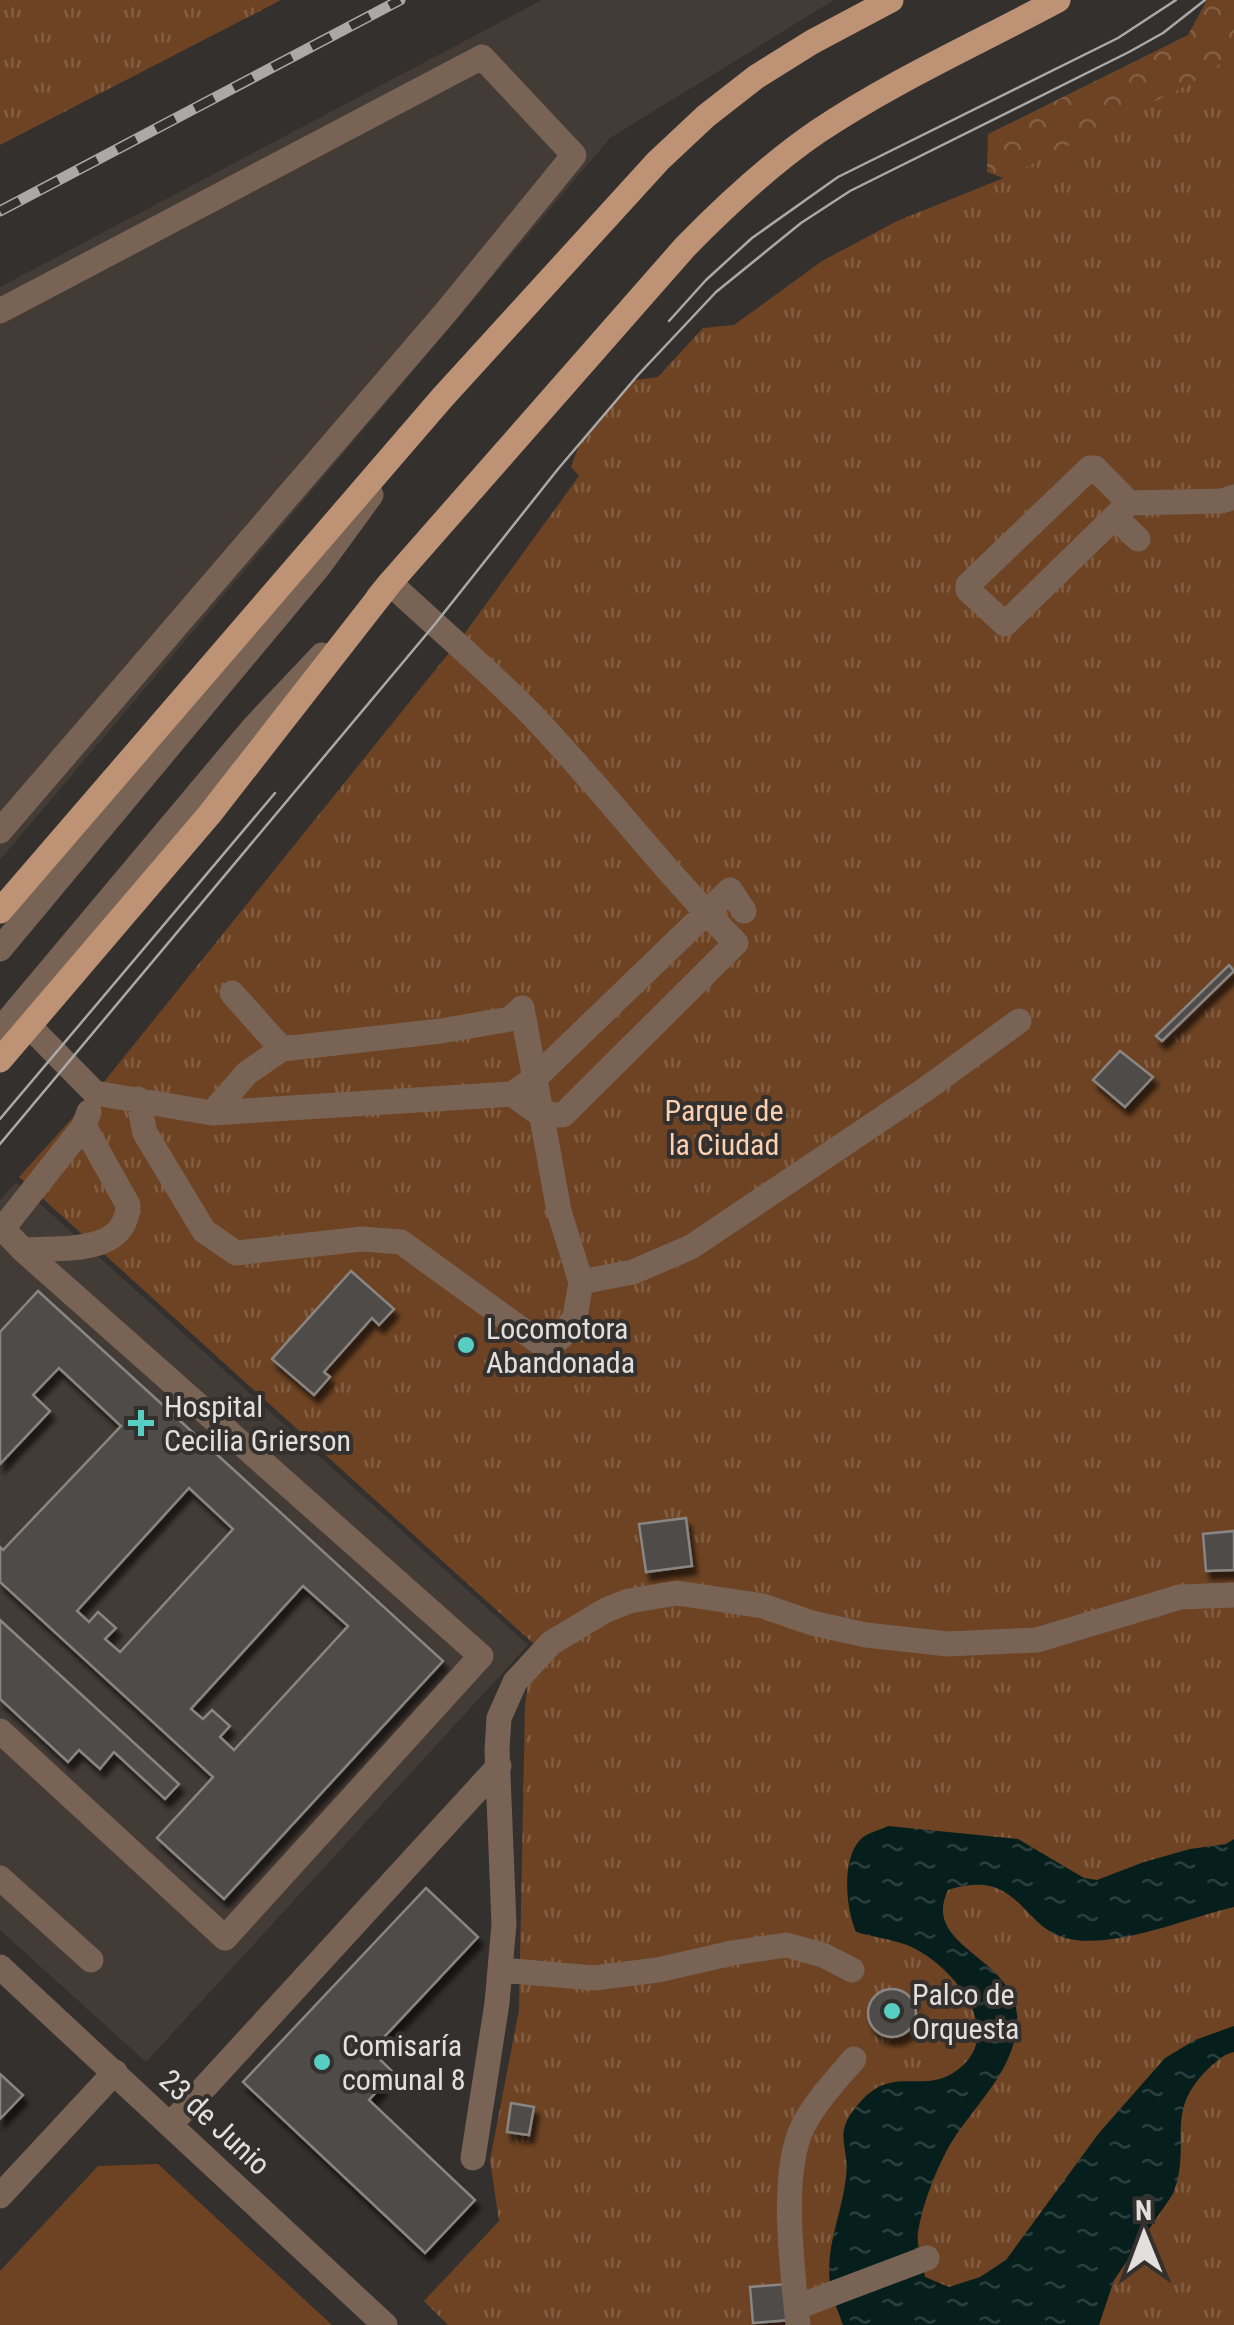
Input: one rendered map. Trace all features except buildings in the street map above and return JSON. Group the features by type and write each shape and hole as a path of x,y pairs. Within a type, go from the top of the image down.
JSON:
{"main road":[{"path":"0,911 442,398 598,224 706,116 784,60 891,0"},
{"path":"0,1060 209,815 390,583 731,200 804,142 863,103 1058,0"}],"street":[{"path":"0,311 482,57 574,155 446,312 0,831"},
{"path":"0,948 320,565 442,398"},
{"path":"1138,540 1122,510 1095,468 1090,468 968,585 968,590 1002,623 1008,623 1122,510 1234,498"},
{"path":"0,1030 254,727 390,583 532,715 704,911 736,942 562,1115 540,1114 512,1094"},
{"path":"29,1026 95,1093 212,1113 512,1094 534,1079 730,890 744,910"},
{"path":"232,993 282,1049"},
{"path":"138,1098 145,1133 204,1231 236,1254 362,1239 401,1242 547,1348 576,1317 582,1282 559,1211 522,1008 510,1019 442,1031 282,1049 247,1073 212,1113"},
{"path":"582,1282 633,1272 692,1247 923,1091 1018,1021"},
{"path":"0,1730 225,1938 481,1656 1,1230 84,1126 95,1093"},
{"path":"23,1250 104,1243 118,1235 127,1219 128,1205 84,1126"},
{"path":"472,2158 500,1970 504,1884 499,1718 515,1682 551,1643 599,1612 628,1601 677,1593 763,1606 812,1623 866,1635 948,1644 1037,1640 1180,1597 1234,1595"},
{"path":"170,2125 499,1766"},
{"path":"0,1878 91,1960"},
{"path":"500,1970 594,1978 786,1945 823,1955 852,1970"},
{"name":"23 de Junio","path":"0,1968 385,2325"},
{"path":"854,2059 823,2094 802,2129 794,2159 790,2224 797,2316 828,2296 927,2258"},
{"path":"0,2196 115,2072"}],"shaded area":[{"path":"542,0 834,0 610,138 0,860 0,287"},
{"name":"Hospital Cecilia Grierson","path":"16,1182 528,1645 146,2062 0,1930 0,1200"}],"green space":[{"path":"0,0 281,0 0,145"},
{"path":"1207,0 1234,0 1234,110 1022,185 987,172 988,134 1188,35"},
{"name":"Parque de la Ciudad","path":"1234,54 1234,2325 448,2325 424,2301 499,2221 490,2160 519,2010 525,1705 534,1644 19,1177 95,1093 465,633 579,476 571,467 580,442 634,380 658,377 703,328 734,325 822,261 897,221 1006,177 1197,80"},
{"path":"158,2164 332,2325 0,2325 0,2271 98,2166"}],"water":[{"path":"888,1826 1018,1839 1084,1878 1097,1880 1144,1862 1234,1839 1234,1907 1113,1939 1075,1940 1057,1935 1007,1893 992,1887 973,1885 948,1890 943,1910 948,1927 1005,1984 1015,2003 1017,2026 1007,2061 955,2137 929,2191 918,2237 925,2277 949,2287 980,2277 1006,2260 1099,2133 1165,2058 1195,2040 1234,2026 1234,2052 1208,2069 1186,2100 1173,2194 1114,2280 1099,2325 843,2325 832,2294 829,2261 846,2177 847,2122 862,2100 885,2084 929,2081 953,2073 970,2058 977,2040 969,2002 941,1967 907,1945 856,1932 848,1898 850,1860 863,1838"}],"tram line":[{"path":"669,321 752,238 838,177 1118,38 1176,0"},
{"path":"0,1144 435,624 558,469 716,292 801,223 850,191 1129,52 1163,33 1205,0"},
{"path":"0,1119 275,793"}],"railway":[{"path":"0,211 400,0"}],"place":[{"name":"Locomotora Abandonada","path":"466,1345"},
{"name":"Hospital Cecilia Grierson","path":"141,1423"},
{"name":"Palco de Orquesta","path":"892,2011"},
{"name":"Comisaría comunal 8","path":"322,2062"}]}
